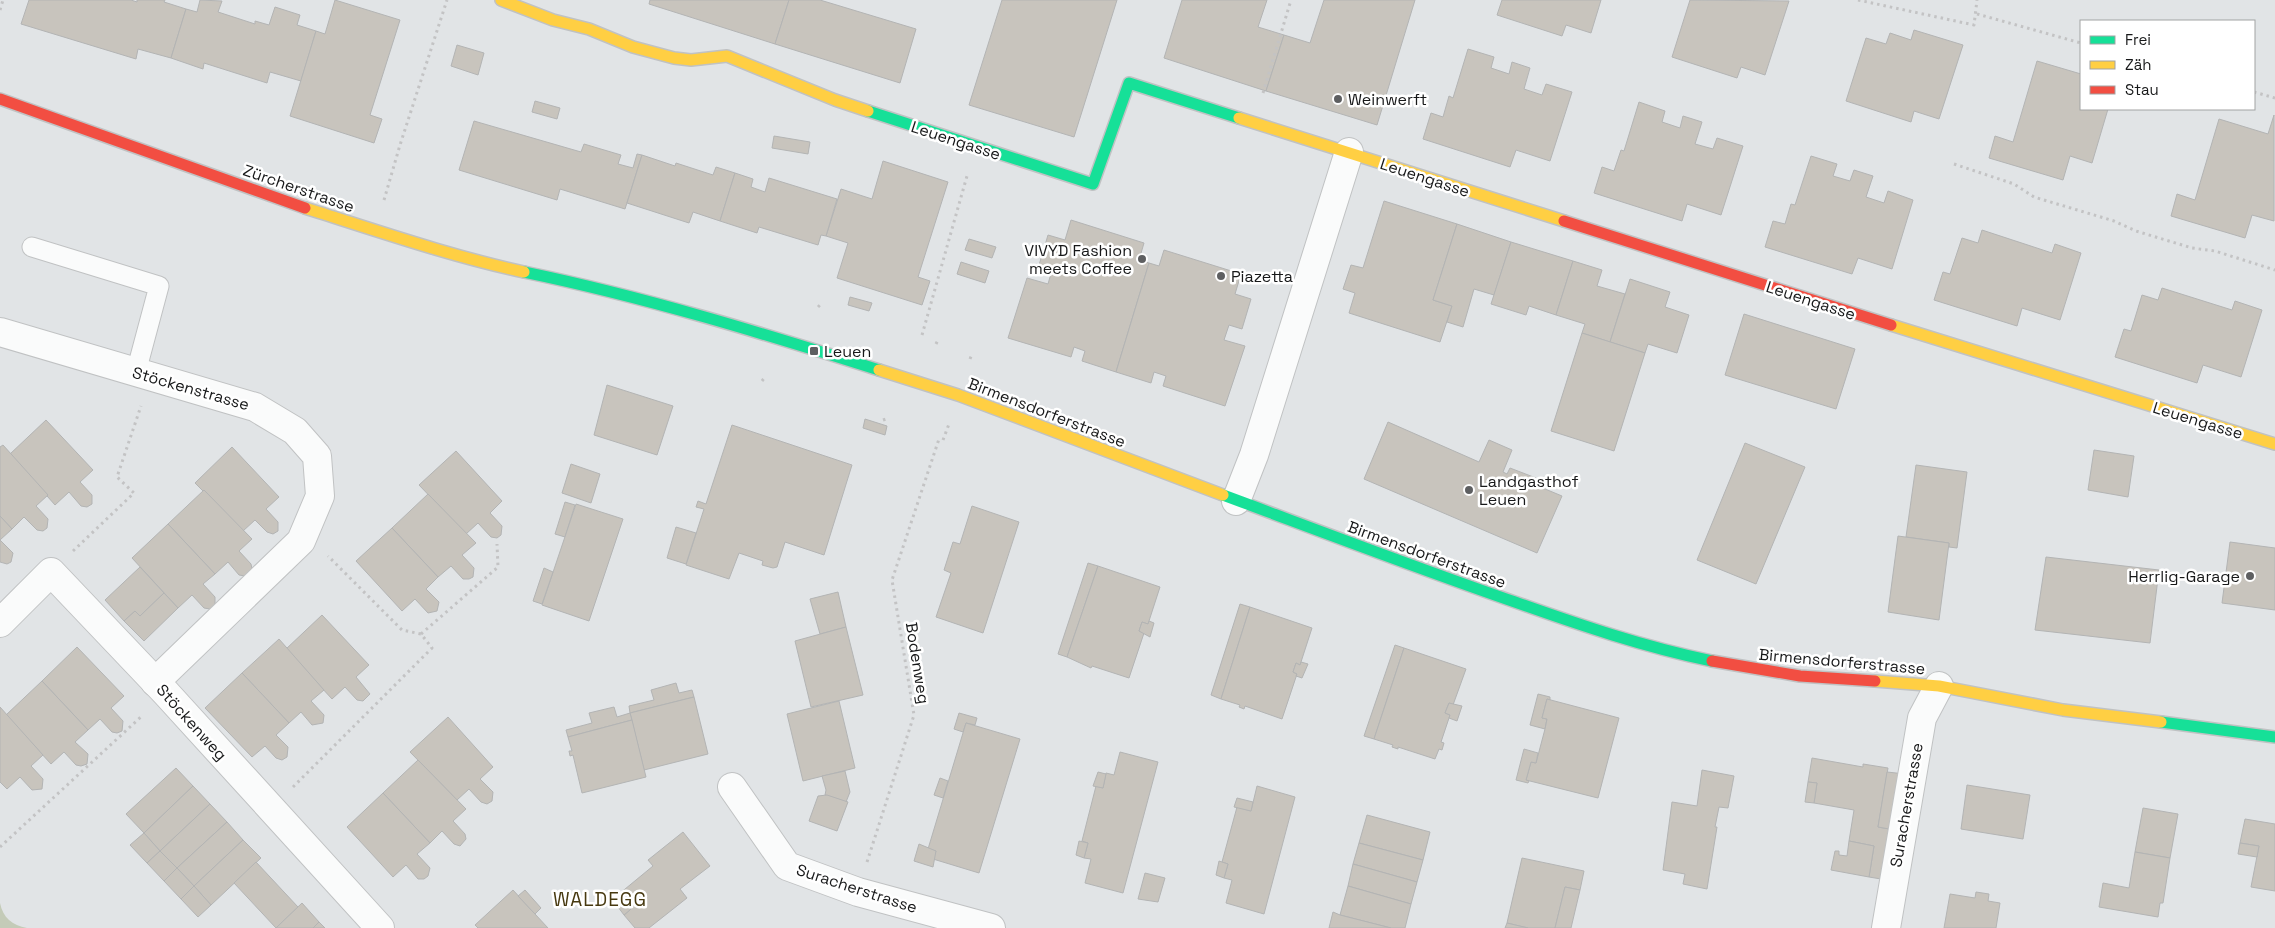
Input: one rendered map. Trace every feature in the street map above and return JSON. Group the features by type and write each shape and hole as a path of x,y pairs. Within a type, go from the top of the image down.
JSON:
{"main road":[{"name":"Leuengasse","path":"501,0 553,20 589,29 634,47 674,58 691,60 727,56 835,100 1093,184 1129,83 1901,328 2275,444"},
{"name":"Zürcherstrasse","path":"0,100 280,200 397,238 474,261 594,286"},
{"name":"Birmensdorferstrasse","path":"594,286 706,316 958,396 1536,611 1672,653 1746,668 1800,676 1939,686 2063,710 2275,737"}],"street":[{"path":"1236,501 1256,449 1349,152"},
{"name":"Stöckenstrasse","path":"0,332 255,407 295,431 317,456 320,496 301,541 161,688"},
{"path":"0,623 51,572"},
{"name":"Stöckenweg","path":"51,572 161,688 380,928"},
{"name":"Suracherstrasse","path":"1886,928 1922,718 1939,686"},
{"name":"Suracherstrasse","path":"732,787 787,866 858,892 991,928"}],"lane":[{"path":"32,247 159,286 144,374"}],"path":[{"path":"0,10 3,0"},
{"path":"383,204 447,0"},
{"path":"1263,94 1291,0"},
{"path":"1858,0 1974,25 1977,14 1977,0"},
{"path":"1977,14 2080,43"},
{"path":"2255,92 2275,98"},
{"path":"922,335 975,146"},
{"path":"1954,164 2014,184 2034,197 2114,221 2192,248 2215,251 2275,270"},
{"path":"970,359 972,354"},
{"path":"51,572 134,493 117,476 144,374"},
{"path":"762,381 764,377"},
{"path":"883,420 889,418"},
{"name":"Bodenweg","path":"858,892 914,715 892,580 941,439 949,424"},
{"path":"271,808 432,648 421,634 402,630 304,533"},
{"path":"421,634 498,567 497,544"},
{"path":"0,847 161,688"}],"green space":[{"path":"0,903 3,913 9,920 27,928 0,928"}],"building":[{"path":"29,0 131,0 137,2 137,0 165,0 164,2 186,9 171,58 138,49 136,59 21,24"},
{"path":"200,0 222,1 218,12 255,24 255,21 269,25 275,7 300,15 297,25 316,31 301,81 270,72 267,83 204,63 203,69 171,58 186,9 197,12"},
{"path":"335,0 400,20 370,115 382,119 374,143 290,116 316,31 325,34"},
{"path":"650,0 789,0 775,44 649,4"},
{"path":"789,0 820,0 916,29 900,83 775,44"},
{"path":"1002,0 1117,0 1074,137 969,105"},
{"path":"1182,0 1267,0 1258,27 1284,35 1266,91 1164,58"},
{"path":"1324,0 1415,0 1377,125 1266,91 1284,35 1310,43"},
{"path":"1502,0 1601,0 1591,33 1566,25 1562,36 1497,15"},
{"path":"1690,0 1789,1 1765,75 1741,67 1737,78 1672,57"},
{"path":"1914,30 1963,45 1939,119 1914,111 1911,122 1846,101 1866,38 1886,44 1890,33 1911,40"},
{"path":"457,45 484,53 478,75 451,66"},
{"path":"1468,49 1494,57 1491,68 1509,74 1512,62 1530,68 1524,89 1542,95 1546,84 1572,92 1550,161 1516,150 1510,167 1423,139 1431,113 1443,117 1449,96 1453,98"},
{"path":"2037,61 2080,74 2080,110 2108,110 2092,163 2070,156 2063,180 1989,158 1995,136 2013,142"},
{"path":"535,101 560,108 557,119 532,112"},
{"path":"1639,102 1665,111 1662,122 1680,128 1683,116 1702,122 1695,144 1713,149 1717,138 1743,146 1721,215 1687,204 1682,221 1594,193 1602,167 1614,171 1621,150 1624,151"},
{"path":"2274,115 2274,221 2252,215 2245,238 2171,216 2177,194 2195,200 2219,119 2268,134"},
{"path":"474,121 581,152 584,144 621,155 618,164 633,168 637,154 642,155 625,209 560,189 557,200 459,170"},
{"path":"774,136 810,142 808,154 772,148"},
{"path":"642,155 675,166 676,163 713,175 716,167 735,173 720,221 693,212 689,223 627,203"},
{"path":"1811,156 1837,164 1833,176 1850,181 1854,170 1873,176 1866,197 1884,203 1888,191 1913,200 1892,269 1858,258 1852,274 1765,247 1773,221 1785,224 1791,204 1795,205"},
{"path":"883,161 948,182 918,277 930,281 922,305 837,278 848,243 826,236 841,189 872,199"},
{"path":"735,173 753,179 751,187 765,192 769,178 837,199 826,236 821,235 818,245 759,227 757,233 720,221"},
{"path":"1384,201 1457,224 1433,300 1452,306 1440,342 1349,313 1355,293 1343,289 1351,265 1363,268"},
{"path":"1071,220 1144,243 1139,260 1149,263 1116,372 1082,361 1085,351 1074,347 1071,357 1008,338 1027,278 1048,284 1052,270 1039,265 1048,235 1065,240"},
{"path":"1457,224 1511,242 1494,295 1474,289 1463,327 1447,322 1452,306 1433,300"},
{"path":"1982,230 2052,253 2055,244 2081,253 2060,320 2022,308 2017,326 1934,300 1943,272 1950,274 1962,238 1978,243"},
{"path":"969,239 996,247 992,258 965,250"},
{"path":"1511,242 1573,261 1556,315 1529,306 1526,315 1491,304"},
{"path":"1164,250 1241,274 1235,294 1251,299 1242,329 1229,325 1224,340 1245,346 1225,406 1163,386 1166,376 1154,372 1151,383 1116,372 1149,263 1159,266"},
{"path":"1573,261 1602,270 1597,286 1625,294 1610,342 1582,333 1585,324 1556,315"},
{"path":"961,262 989,271 985,283 957,274"},
{"path":"1630,279 1670,292 1665,307 1689,315 1677,353 1648,344 1645,353 1610,342"},
{"path":"2162,288 2232,310 2235,301 2262,310 2241,377 2203,365 2197,383 2115,357 2124,329 2131,331 2142,295 2158,300"},
{"path":"850,297 872,303 869,311 848,305"},
{"path":"1744,314 1855,349 1836,409 1725,375"},
{"path":"1582,333 1645,353 1614,451 1551,431"},
{"path":"607,385 673,406 657,455 594,435"},
{"path":"865,419 887,426 885,435 863,428"},
{"path":"46,420 93,470 80,482 92,495 92,504 87,507 81,506 69,492 55,505 10,454"},
{"name":"Landgasthof Leuen","path":"1388,422 1479,462 1489,440 1512,450 1503,472 1507,474 1510,468 1536,478 1533,484 1562,496 1537,553 1364,479"},
{"path":"732,425 852,465 824,555 785,542 777,567 773,568 762,565 763,561 739,553 729,579 686,565 704,509 696,507 698,501 706,504"},
{"path":"1745,443 1805,467 1756,584 1697,560"},
{"path":"3,445 48,495 36,506 48,519 47,528 43,531 37,530 24,517 12,529 0,516 0,447"},
{"path":"232,447 279,497 266,509 278,522 278,531 273,534 267,532 255,520 243,531 195,483"},
{"path":"2094,450 2134,456 2128,497 2088,490"},
{"path":"456,451 502,501 490,513 502,526 501,535 497,538 491,537 478,523 466,534 419,485"},
{"path":"571,464 600,474 591,503 562,493"},
{"path":"1916,465 1967,472 1957,548 1949,547 1949,543 1906,537"},
{"path":"204,490 252,539 239,551 251,564 252,569 245,576 239,575 228,562 215,574 168,524"},
{"path":"428,494 476,543 462,555 474,568 473,577 463,579 451,566 438,577 392,528"},
{"path":"565,502 575,505 565,537 555,534"},
{"path":"576,504 623,519 589,621 542,605"},
{"path":"972,506 1019,522 983,633 936,617 951,573 944,570 953,542 960,544"},
{"path":"0,516 12,529 0,540"},
{"path":"168,524 215,574 203,584 215,597 215,607 210,609 204,608 192,595 178,608 132,558"},
{"path":"676,527 696,533 686,564 667,558"},
{"path":"392,528 438,577 426,589 439,602 437,611 428,613 415,599 402,611 356,561"},
{"path":"1898,536 1949,543 1939,620 1888,612"},
{"path":"0,540 13,553 11,562 7,564 0,562"},
{"name":"Herrlig-Garage","path":"2230,542 2275,548 2275,610 2222,603"},
{"path":"2046,557 2159,570 2150,643 2035,630"},
{"path":"1088,563 1098,566 1067,657 1058,654"},
{"path":"1098,566 1160,587 1148,624 1142,622 1139,631 1144,633 1129,678 1092,666 1091,668 1067,657"},
{"path":"140,567 164,593 140,616 135,611 124,621 105,600"},
{"path":"544,568 553,572 542,604 533,601"},
{"path":"838,592 846,627 820,634 810,599"},
{"path":"164,593 178,608 144,641 124,621 135,611 140,616"},
{"path":"1240,604 1250,607 1221,699 1211,695"},
{"path":"1250,607 1312,628 1300,665 1296,663 1293,672 1297,674 1282,719 1245,706 1244,709 1239,707 1240,705 1221,699"},
{"path":"322,615 369,665 356,677 370,694 363,701 357,700 345,687 332,699 286,649"},
{"path":"1149,621 1154,623 1150,637 1139,631 1142,622 1148,624"},
{"path":"846,627 863,695 811,707 795,641"},
{"path":"279,639 324,690 311,701 324,715 323,723 312,725 301,712 289,723 242,673"},
{"path":"1395,645 1404,648 1374,739 1364,736"},
{"path":"77,647 124,696 111,708 123,721 122,731 112,732 100,719 88,730 42,681"},
{"path":"1404,648 1466,669 1453,705 1449,703 1445,713 1450,715 1441,742 1444,743 1442,750 1439,749 1435,759 1398,747 1398,749 1392,747 1393,745 1374,739"},
{"path":"1301,662 1308,664 1302,678 1296,676 1297,674 1293,672 1296,663 1300,665"},
{"path":"242,673 289,723 276,735 288,747 287,757 282,760 276,758 265,746 252,757 205,708"},
{"path":"42,681 88,730 75,742 88,754 87,764 76,765 64,752 51,764 6,715"},
{"path":"676,683 679,693 692,690 694,697 630,713 629,706 654,700 651,690"},
{"path":"1538,694 1550,697 1550,700 1547,699 1542,718 1547,719 1545,729 1530,725"},
{"path":"694,697 708,754 644,770 630,713"},
{"path":"1547,699 1619,718 1598,798 1526,780 1531,762 1536,763 1545,729 1547,719 1542,718"},
{"path":"839,701 855,768 803,781 787,714"},
{"path":"1449,703 1462,706 1457,721 1449,718 1450,715 1445,713"},
{"path":"0,707 43,755 31,766 43,779 42,789 32,790 20,777 7,789 0,782"},
{"path":"614,707 617,717 630,713 632,720 568,737 566,730 592,723 589,713"},
{"path":"959,713 977,718 975,725 966,723 963,732 954,729"},
{"path":"448,717 493,767 480,779 493,792 492,801 487,804 481,802 469,789 457,800 410,752"},
{"path":"632,720 646,777 582,793 573,755 570,756 569,751 572,751 568,737"},
{"path":"966,723 1020,739 979,873 933,859 936,851 928,849"},
{"path":"1524,749 1538,753 1536,763 1531,762 1526,780 1529,781 1528,783 1516,780"},
{"path":"1120,752 1158,762 1123,893 1085,883 1091,859 1084,858 1088,843 1082,841 1096,786 1103,788 1106,773 1114,775"},
{"path":"1812,758 1863,767 1863,764 1888,768 1878,827 1895,830 1887,880 1869,877 1874,846 1849,841 1854,810 1814,803 1817,783 1808,782"},
{"path":"418,760 466,809 453,821 465,834 466,839 460,846 454,844 442,831 430,843 383,793"},
{"path":"176,768 193,786 144,833 126,814"},
{"path":"1702,770 1734,776 1728,808 1719,807 1707,889 1683,884 1685,874 1663,870 1672,802 1697,806"},
{"path":"845,771 850,792 846,802 825,795 826,790 822,776"},
{"path":"1098,772 1106,774 1103,788 1093,786"},
{"path":"1887,772 1905,774 1895,830 1878,827"},
{"path":"940,778 948,781 943,798 934,795"},
{"path":"1808,782 1817,783 1814,803 1805,802"},
{"path":"1967,785 2030,795 2023,839 1961,829"},
{"path":"193,786 210,804 160,851 144,833"},
{"path":"1257,786 1295,797 1264,914 1226,903 1232,880 1224,878 1228,864 1222,862 1237,807 1251,811"},
{"path":"383,793 430,843 417,854 430,868 428,876 424,879 418,879 406,865 393,877 347,827"},
{"path":"827,795 848,802 837,831 809,821 818,796"},
{"path":"1237,798 1253,802 1251,811 1234,807"},
{"path":"210,804 227,822 177,868 160,851"},
{"path":"2143,808 2178,814 2170,858 2135,852"},
{"path":"1367,815 1430,832 1423,860 1359,843"},
{"path":"2245,819 2275,824 2275,891 2251,887 2259,846 2240,843"},
{"path":"227,822 243,840 194,886 177,868"},
{"path":"683,832 710,866 680,889 687,898 649,928 635,928 624,915 631,909 619,894 653,866 648,860"},
{"path":"144,833 160,851 147,863 130,845"},
{"path":"243,840 261,858 211,905 194,886"},
{"path":"1079,841 1088,843 1084,858 1076,855"},
{"path":"1849,841 1874,846 1869,877 1831,870 1835,851 1839,851 1839,855 1847,856"},
{"path":"1359,843 1423,860 1417,882 1353,864"},
{"path":"2240,843 2259,846 2257,857 2238,854"},
{"path":"919,844 936,851 933,867 914,861"},
{"path":"160,851 177,868 164,881 147,863"},
{"path":"2135,852 2170,858 2163,903 2160,903 2158,917 2099,907 2103,883 2129,888"},
{"path":"1522,858 1584,871 1580,890 1565,887 1555,928 1528,928 1507,923"},
{"path":"1219,861 1228,864 1224,878 1216,875"},
{"path":"256,862 298,907 276,928 234,883"},
{"path":"1353,864 1417,882 1411,904 1348,886"},
{"path":"177,868 194,886 181,899 164,881"},
{"path":"1145,873 1165,878 1158,902 1138,899"},
{"path":"194,886 211,905 198,917 181,899"},
{"path":"1348,886 1411,904 1405,928 1391,928 1340,915"},
{"path":"1565,887 1580,890 1571,928 1555,928"},
{"path":"513,890 548,928 478,928 475,925"},
{"path":"525,890 541,908 535,914 518,896"},
{"path":"1976,892 1989,894 1988,901 2000,903 1996,928 1944,928 1950,894 1975,898"},
{"path":"619,894 631,909 624,915 612,899"},
{"path":"302,903 319,922 313,928 276,928"},
{"path":"1333,912 1340,915 1391,928 1329,928"},
{"path":"319,922 325,928 313,928"},
{"path":"1507,923 1528,928 1505,928"}],"traffic: fast":[{"path":"868,111 1093,184 1129,83 1239,118"},
{"path":"524,272 659,304 879,370"},
{"path":"1223,495 1564,619 1612,635 1712,661"},
{"path":"2161,722 2275,737"}],"traffic: slow":[{"path":"501,0 553,20 589,29 633,47 674,58 691,60 727,56 835,100 868,111"},
{"path":"1239,118 1564,221"},
{"path":"305,208 441,251 524,272"},
{"path":"1891,325 2275,444"},
{"path":"879,370 958,395 1223,495"},
{"path":"1875,681 1939,686 2063,710 2161,722"}],"traffic: jam":[{"path":"0,99 305,208"},
{"path":"1564,221 1891,325"},
{"path":"1712,661 1800,676 1875,681"}],"place":[{"name":"Weinwerft","path":"1338,99"},
{"name":"VIVYD Fashion meets Coffee","path":"1142,259"},
{"name":"Piazetta","path":"1221,276"},
{"name":"Leuen","path":"814,351"},
{"name":"Landgasthof Leuen","path":"1469,490"},
{"name":"Herrlig-Garage","path":"2250,576"}],"district":[{"name":"WALDEGG","path":"600,899"}]}
